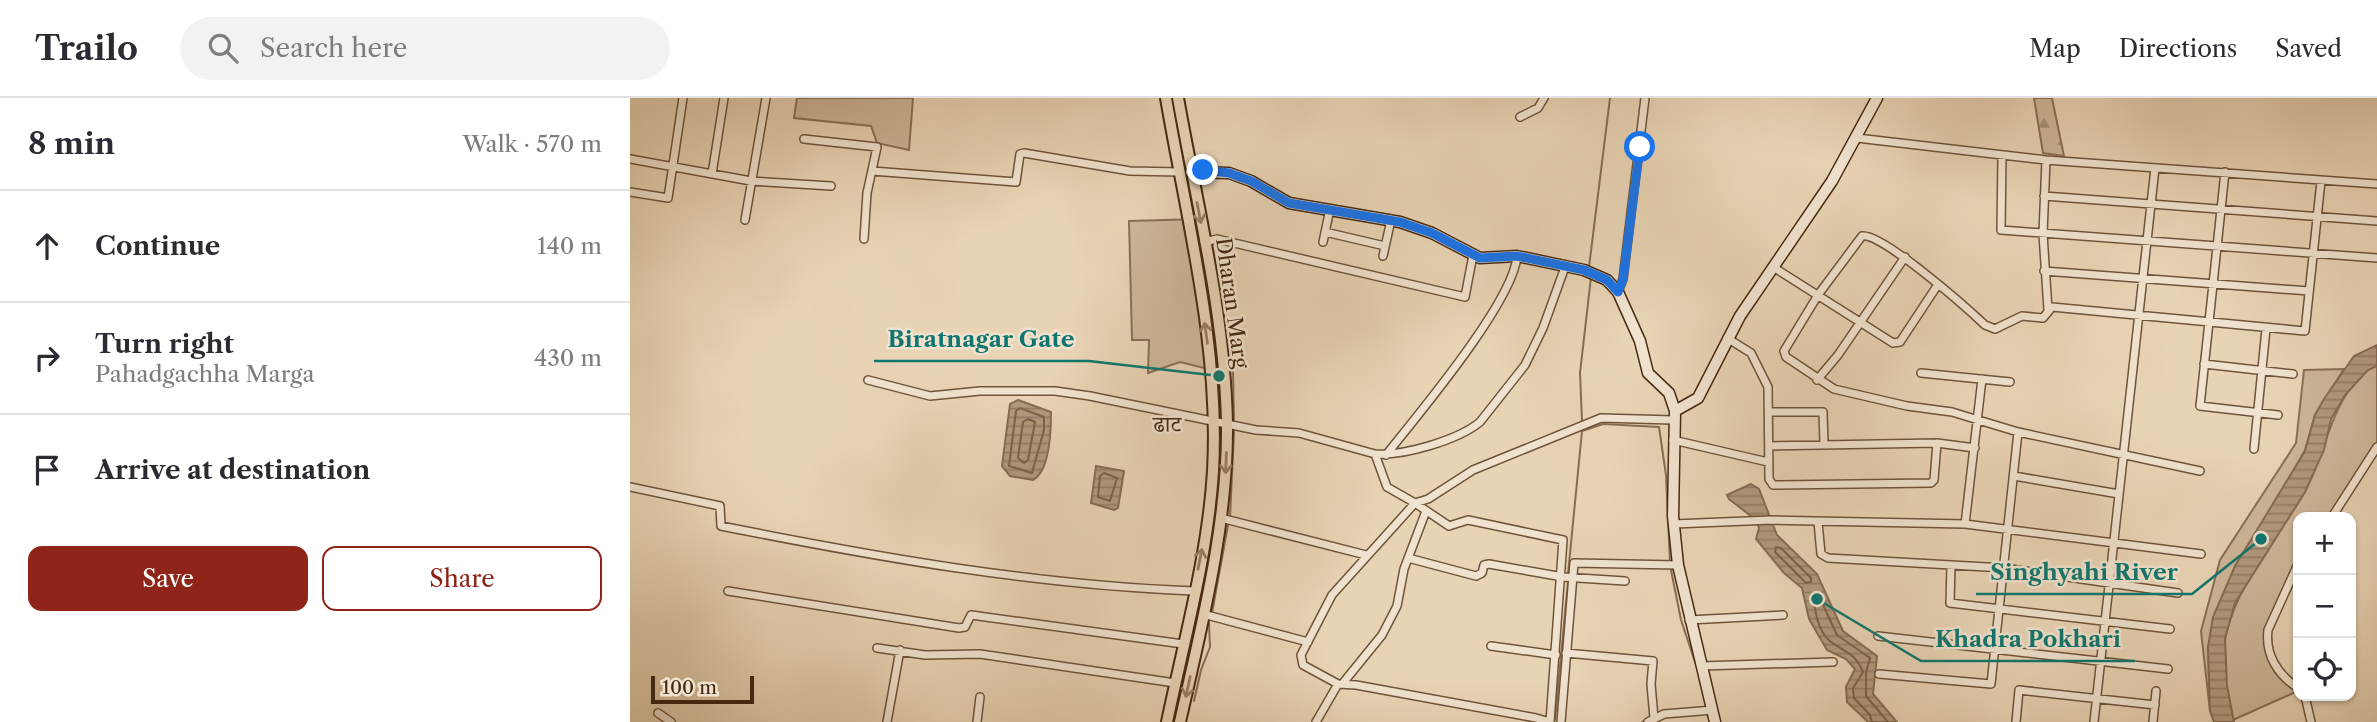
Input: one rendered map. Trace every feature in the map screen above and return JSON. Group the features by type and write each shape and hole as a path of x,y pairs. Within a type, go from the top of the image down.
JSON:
{"main road":[{"name":"Dharan Marg","path":"1166,98 1199,282 1213,421 1208,516 1167,722"},
{"name":"Dharan Marg","path":"1178,98 1205,242 1223,368 1227,423 1221,518 1180,722"}],"street":[{"path":"630,192 668,198 683,98"},
{"path":"712,174 724,98"},
{"path":"745,220 766,98"},
{"path":"1520,117 1538,108 1544,98"},
{"path":"1618,292 1623,279 1645,98"},
{"path":"1376,454 1387,487 1415,503 1452,526 1468,520 1563,540 1563,577 1550,722 1341,684 1303,665 1301,655 1332,595 1415,503 1428,499 1474,470 1601,418 1674,415 1698,398 1727,338 1832,181 1877,98"},
{"path":"1857,138 2046,160 2377,184"},
{"path":"804,139 877,147 864,239"},
{"path":"872,171 1016,182 1020,155 1024,153 1138,172 1178,172"},
{"path":"2002,156 2001,230 2377,258"},
{"path":"630,159 751,181 831,186"},
{"path":"2046,160 2043,233 2048,310 2043,318 2022,316 1996,329 1985,325 1905,257 1875,237 1862,236 1818,295 1784,351 1786,357 1817,380 1856,395 1952,411 2018,432 2123,457 2200,471"},
{"path":"2094,722 2155,168"},
{"path":"1191,172 1229,173 1251,181 1289,203 1391,220 1432,233 1473,256 1517,256 1597,275 1618,292 1640,341 1648,373 1669,393 1674,415 1674,524 1678,565 1715,722"},
{"path":"2225,173 2201,409 2278,415"},
{"path":"2048,310 2061,308 2305,331 2322,181"},
{"path":"2045,196 2377,221"},
{"path":"1323,242 1330,209"},
{"path":"1383,256 1391,220"},
{"path":"1325,232 1385,246"},
{"path":"1205,242 1217,239 1465,297 1473,256"},
{"path":"1386,455 1486,321 1509,281 1517,256"},
{"path":"1817,380 1905,257"},
{"path":"868,380 930,396 980,391 1055,391 1213,421 1320,437 1386,455 1419,448 1471,429 1480,422 1525,365 1543,328 1564,267"},
{"path":"1773,267 1893,343 1900,342 1937,286"},
{"path":"2044,271 2143,276 2309,291"},
{"path":"2254,449 2266,329"},
{"path":"1727,338 1755,357 1768,387 1768,462 1770,482 1773,485 1931,483 1934,480 1937,443"},
{"path":"2204,365 2293,374"},
{"path":"1921,373 2010,382"},
{"path":"1965,524 1982,379"},
{"path":"1769,412 1823,412 1824,445"},
{"path":"1880,674 1991,684 2018,432"},
{"path":"1673,440 1768,462"},
{"path":"1769,446 1937,443 1975,448"},
{"path":"2335,512 2377,447"},
{"path":"2014,476 2119,494"},
{"path":"630,487 720,506 721,526 810,544 1009,577 1194,591"},
{"path":"1316,722 1341,684 1382,635 1396,606 1408,558 1426,511"},
{"path":"1221,518 1366,555"},
{"path":"1674,524 1754,520 1965,524 2008,527 2201,554"},
{"path":"1818,522 1823,557 2004,568 2178,593"},
{"path":"1408,558 1476,576 1481,574 1484,565 1489,564 1563,577 1625,581"},
{"path":"1561,722 1572,578 1577,561 1678,565"},
{"path":"1951,566 1950,604 1999,607 2170,629"},
{"path":"2293,575 2268,630 2267,642 2278,671 2293,684"},
{"path":"728,591 959,628 965,627 971,615 1183,644"},
{"path":"1203,614 1308,642"},
{"path":"1689,620 1783,615"},
{"path":"1878,636 2100,663 2168,668"},
{"path":"1491,646 1556,655"},
{"path":"877,648 925,654 979,654 1175,683"},
{"path":"887,722 900,650"},
{"path":"1566,653 1653,662 1651,720 1713,710"},
{"path":"1701,666 1833,662"},
{"path":"2016,722 2019,690 2155,705"},
{"path":"2153,722 2156,691"},
{"path":"977,722 980,697"},
{"path":"2306,701 2311,722"},
{"path":"658,713 671,722"}],"green space":[{"path":"797,98 913,98 909,150 877,143 871,126 794,118"},
{"path":"2034,98 2052,98 2064,156 2043,153"},
{"path":"1200,219 1197,241 1209,267 1224,373 1180,362 1148,373 1149,340 1132,340 1129,221"},
{"path":"2373,366 2377,366 2377,447 2335,512 2293,512 2293,577 2267,642 2278,671 2293,686 2293,693 2233,720 2224,656 2226,635 2232,616 2239,597 2259,562 2303,495 2338,409 2358,379"},
{"path":"2344,369 2315,415 2305,450 2235,566 2208,647 2210,711 2201,631 2220,560 2296,443 2304,370"}],"water":[{"path":"2377,345 2377,366 2368,370 2345,395 2331,419 2324,450 2305,492 2235,603 2225,638 2227,686 2234,722 2214,722 2210,711 2208,647 2213,617 2235,566 2305,451 2315,415 2324,399 2354,356"},
{"path":"1018,400 1051,412 1046,459 1039,475 1033,480 1010,476 1002,466 1010,404"},
{"path":"1096,466 1124,471 1118,508 1114,510 1091,503"},
{"path":"1751,484 1759,489 1777,535 1817,574 1843,631 1877,656 1873,694 1897,722 1868,722 1847,702 1846,687 1855,669 1846,659 1827,650 1809,619 1802,588 1784,573 1756,539 1759,528 1756,520 1727,495"}],"waterway":[{"path":"1589,267 1610,98"},
{"path":"1582,421 1580,373 1591,277"},
{"path":"1233,371 1234,421"},
{"path":"1568,574 1582,431 1603,424 1659,427 1666,475 1670,562"},
{"path":"1230,517 1234,432"},
{"path":"1212,613 1228,525"},
{"path":"1671,570 1681,620 1700,677"},
{"path":"1555,720 1568,581"},
{"path":"1194,701 1210,647 1209,623"},
{"path":"1642,722 1647,719"}],"place":[{"name":"Biratnagar Gate","path":"1219,376"},
{"name":"Singhyahi River","path":"2261,539"},
{"name":"Khadra Pokhari","path":"1817,599"}],"district":[{"name":"ढाट","path":"1167,424"}],"route":[{"path":"1203,170 1229,173 1251,181 1289,203 1400,222 1432,233 1480,258 1517,256 1584,270 1607,280 1618,292 1622,287 1640,147"}]}
